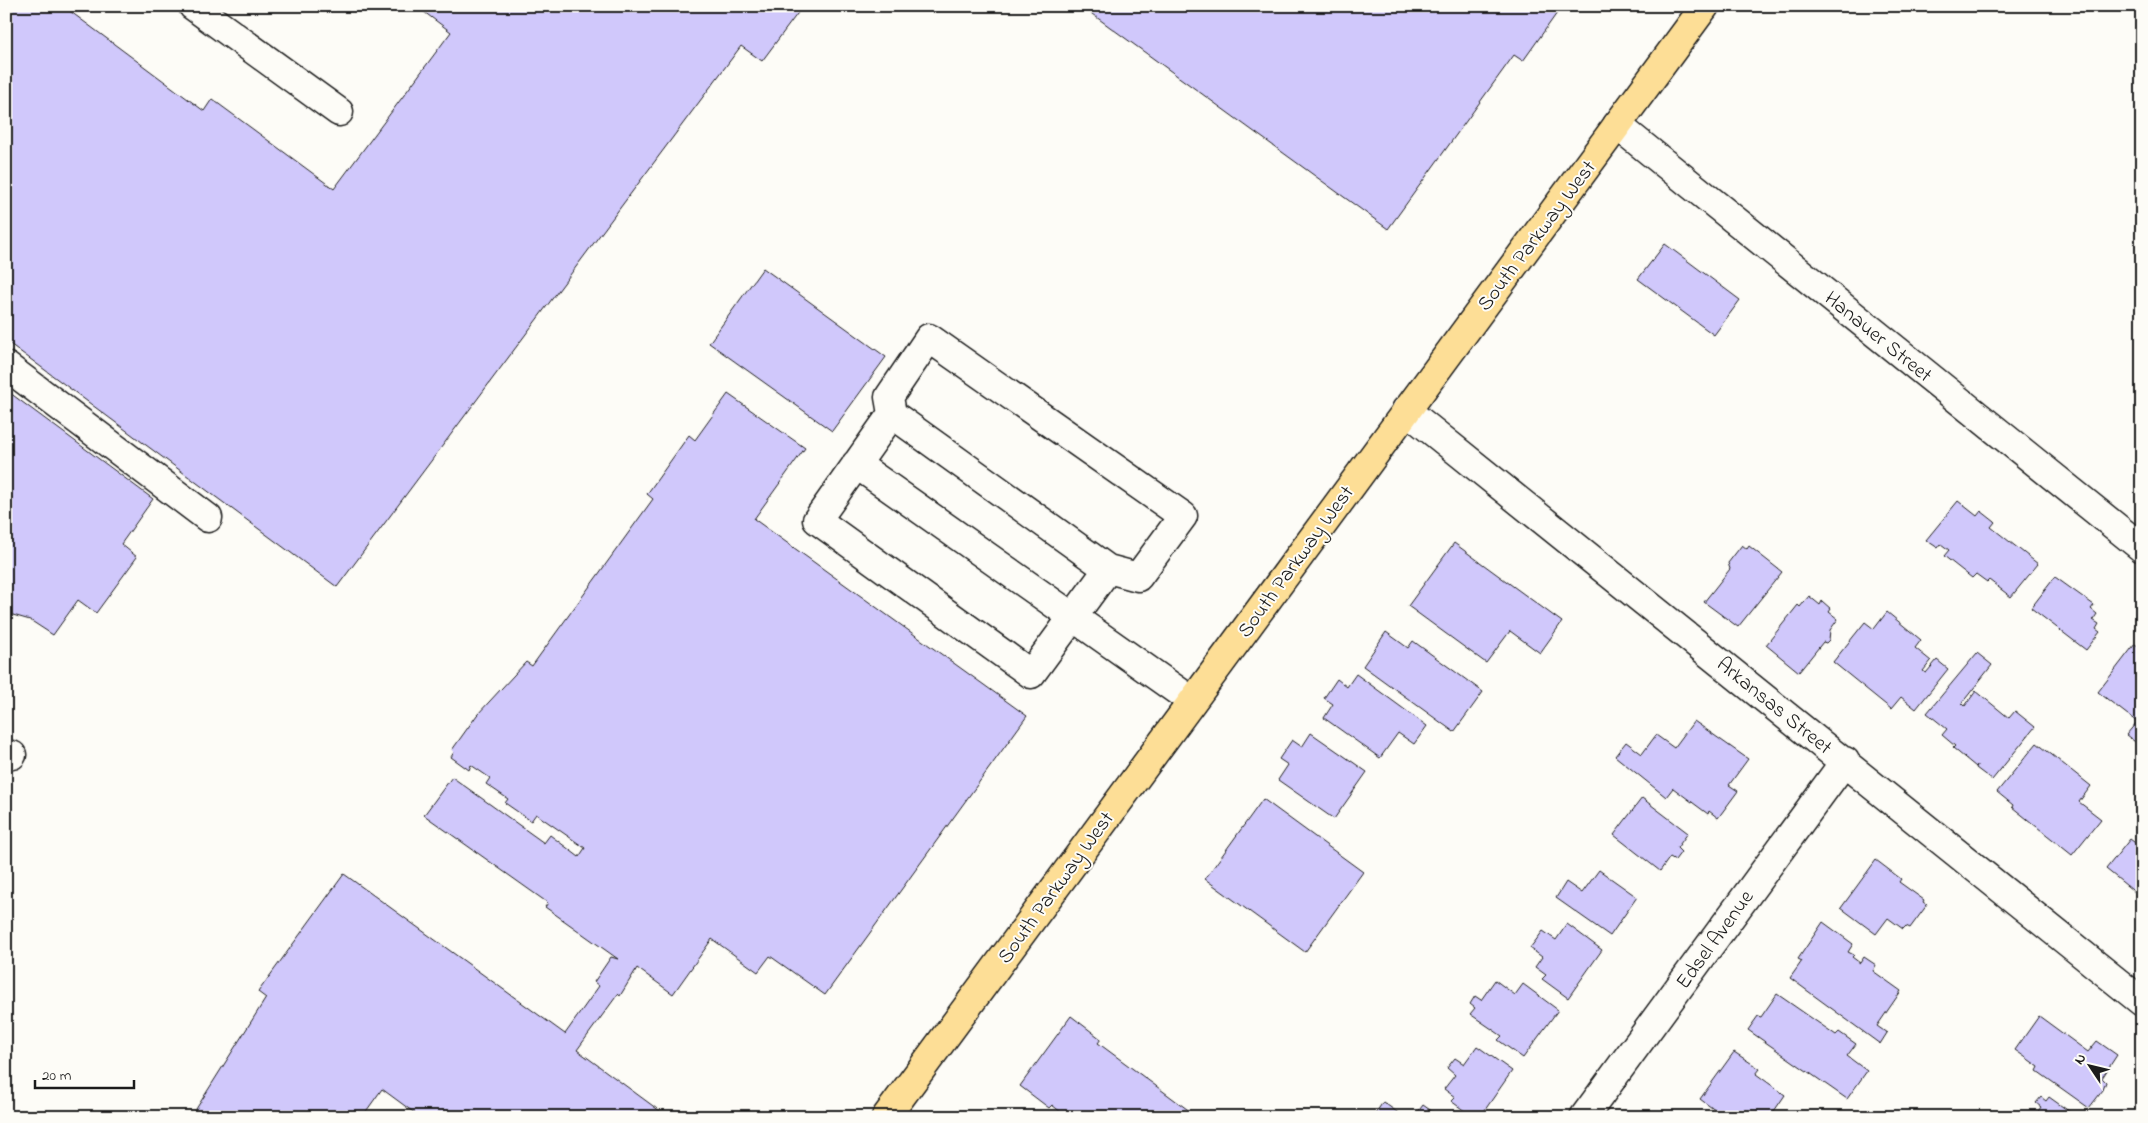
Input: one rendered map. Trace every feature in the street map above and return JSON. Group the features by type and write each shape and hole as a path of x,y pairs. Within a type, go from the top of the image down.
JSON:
{"main road":[{"name":"South Parkway West","path":"886,1117 1705,6"}],"street":[{"path":"193,6 339,112"},
{"name":"Hanauer Street","path":"1617,126 2142,548"},
{"path":"929,338 1183,516 1138,577 1108,569 892,414 888,397 929,338"},
{"path":"6,366 208,518"},
{"name":"Arkansas Street","path":"1406,410 1845,761 2142,1002"},
{"path":"892,414 817,520 1031,674 1108,569"},
{"path":"856,464 1192,701"},
{"name":"Edsel Avenue","path":"1584,1117 1845,761"}],"building":[{"path":"6,6 63,6 204,111 212,99 334,189 451,32 416,6 803,6 762,61 741,46 337,587 6,341"},
{"path":"1081,6 1562,6 1523,61 1514,55 1388,229"},
{"path":"1665,244 1740,300 1714,335 1638,279"},
{"path":"763,268 886,357 832,431 709,343"},
{"path":"6,390 153,499 121,544 137,557 96,613 78,600 53,635 30,620 6,613"},
{"path":"728,394 805,448 754,519 1027,716 825,995 770,956 758,972 712,939 673,994 637,968 620,996 618,994 577,1050 668,1117 420,1117 382,1089 362,1117 191,1117 266,998 258,992 344,874 565,1034 599,986 594,982 611,957 618,959 545,907 548,903 424,815 452,777 544,843 550,835 579,857 585,848 536,814 531,821 505,803 508,799 486,784 490,778 471,765 469,770 451,757 454,752 452,750 477,715 526,662 532,666 653,499 647,494 689,435 695,440"},
{"path":"1958,501 1977,516 1981,511 1995,522 1991,527 2038,564 2011,597 1989,580 1987,582 1976,574 1972,578 1944,556 1949,550 1941,544 1938,548 1926,540"},
{"path":"1454,543 1562,622 1540,653 1510,631 1486,663 1408,606"},
{"path":"1742,545 1747,549 1749,546 1782,572 1738,627 1704,602 1730,569 1728,563"},
{"path":"2055,577 2094,605 2091,609 2097,614 2093,620 2099,624 2096,629 2100,632 2086,650 2031,608"},
{"path":"1809,596 1820,605 1822,601 1831,609 1829,612 1838,619 1830,630 1829,640 1826,643 1823,642 1799,672 1766,645 1798,605 1800,607"},
{"path":"1887,612 1921,640 1915,648 1931,661 1923,671 1926,673 1937,660 1948,669 1916,709 1901,697 1891,709 1833,662 1865,622 1874,629"},
{"path":"1386,632 1408,648 1413,641 1483,692 1454,732 1363,666"},
{"path":"2135,644 2142,649 2142,747 2126,735 2137,722 2098,692"},
{"path":"1977,653 1992,665 1962,703 1965,706 1976,691 2009,718 2015,711 2035,727 1992,780 1976,768 1977,765 1976,767 1953,748 1955,746 1942,735 1947,729 1927,713"},
{"path":"1356,674 1427,726 1414,744 1398,733 1380,758 1324,718 1333,704 1324,698 1337,679 1347,687"},
{"path":"1694,721 1748,759 1729,785 1738,791 1718,818 1709,811 1708,814 1673,788 1666,797 1615,756 1626,742 1642,754 1656,735 1674,748"},
{"path":"1311,733 1367,772 1334,819 1278,780 1288,765 1279,759 1292,740 1302,747"},
{"path":"2037,743 2091,786 2079,802 2101,819 2072,855 2012,807 2013,805 1997,792"},
{"path":"1642,798 1688,833 1677,848 1681,852 1675,860 1670,857 1660,871 1614,835"},
{"path":"1263,799 1363,872 1305,952 1205,879"},
{"path":"2130,839 2142,848 2142,898 2106,869"},
{"path":"1876,860 1901,879 1899,882 1924,900 1923,902 1927,905 1910,928 1906,926 1903,929 1888,918 1876,934 1841,908"},
{"path":"1599,870 1637,897 1610,936 1556,898 1566,882 1582,893"},
{"path":"1823,922 1853,944 1848,952 1854,955 1852,957 1860,963 1864,957 1876,965 1873,971 1901,991 1877,1026 1887,1033 1880,1044 1790,978 1802,961 1798,959"},
{"path":"1567,924 1602,950 1568,998 1542,979 1546,975 1535,967 1542,957 1530,948 1543,931 1556,940"},
{"path":"1495,980 1515,995 1523,984 1558,1010 1523,1058 1498,1040 1502,1036 1470,1014 1475,1008 1470,1004 1475,996 1481,1000"},
{"path":"1777,994 1836,1035 1839,1032 1856,1044 1847,1056 1867,1071 1847,1099 1748,1030 1758,1016 1761,1017"},
{"path":"1071,1016 1101,1039 1098,1043 1195,1115 1193,1117 1067,1117 1052,1105 1049,1108 1020,1086"},
{"path":"2039,1016 2088,1052 2097,1041 2117,1055 2102,1078 2106,1082 2103,1090 2089,1108 2037,1071 2039,1067 2015,1050"},
{"path":"1477,1046 1512,1071 1480,1117 1473,1117 1451,1101 1455,1097 1444,1089 1455,1075 1447,1068 1455,1058 1464,1064"},
{"path":"1734,1052 1760,1069 1756,1074 1785,1095 1770,1117 1724,1117 1700,1099"},
{"path":"2041,1097 2046,1101 2049,1097 2077,1117 2034,1117 2041,1107 2036,1103"},
{"path":"1383,1102 1404,1117 1373,1117"},
{"path":"1423,1105 1440,1117 1414,1117"}]}
